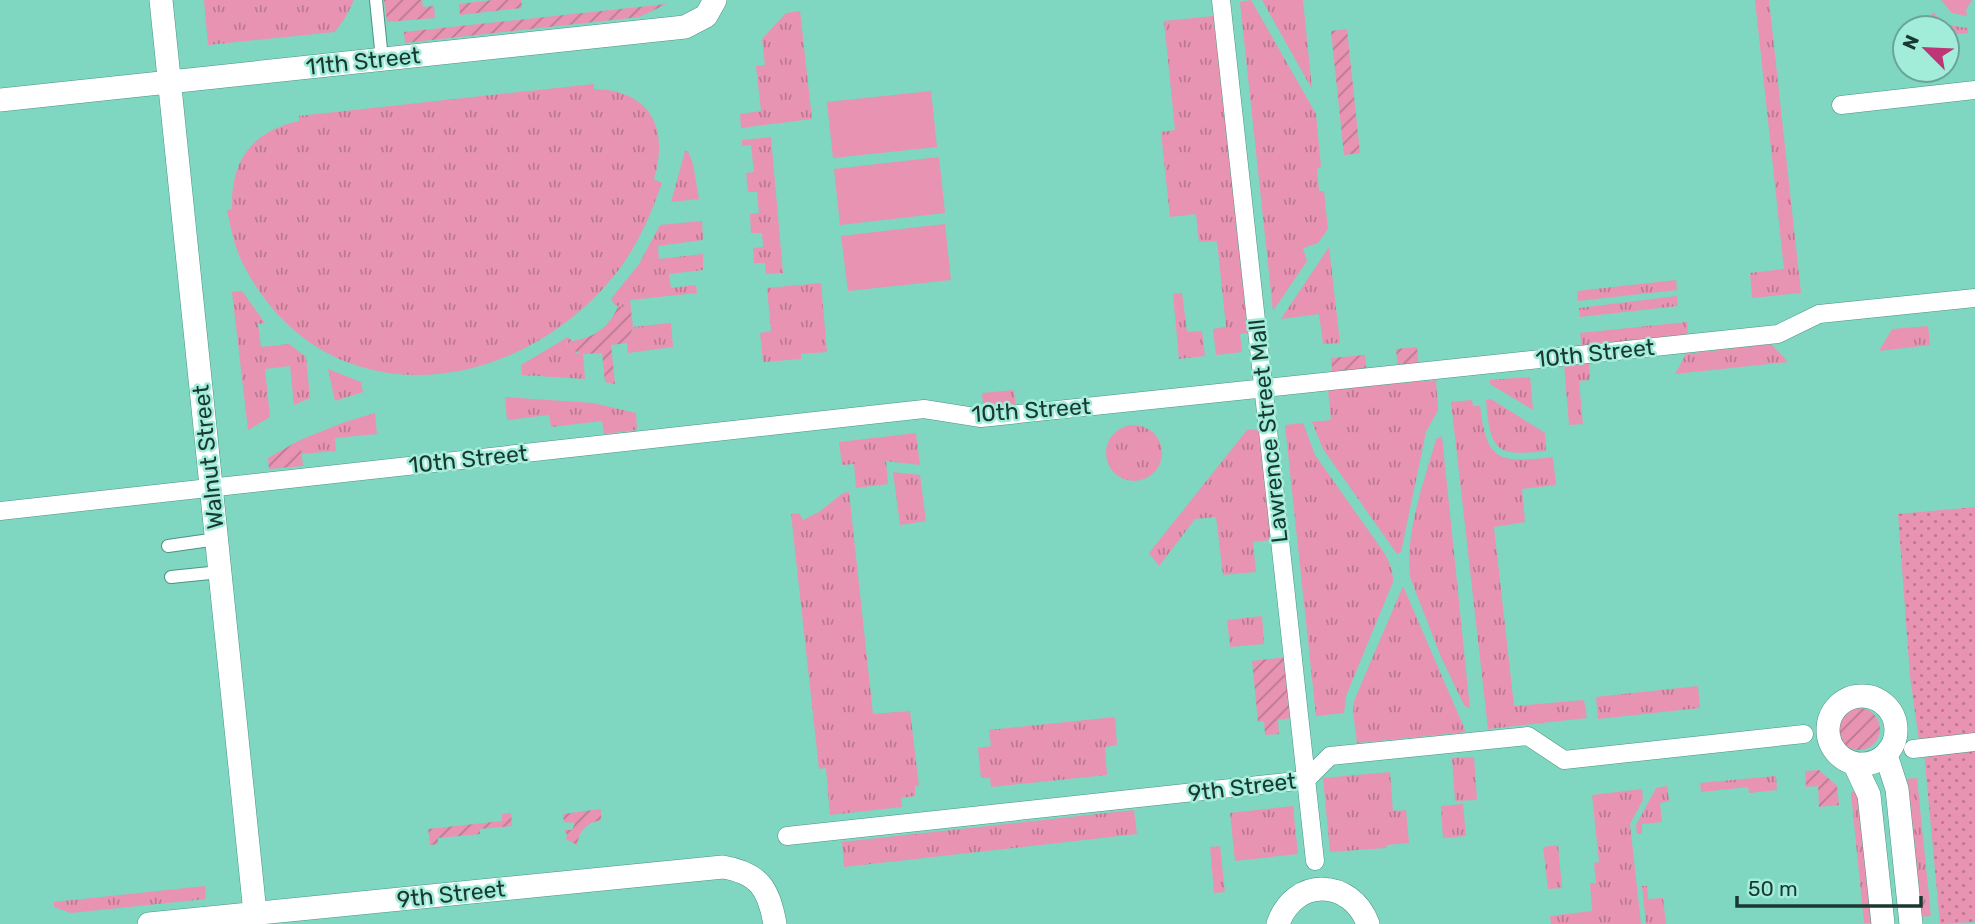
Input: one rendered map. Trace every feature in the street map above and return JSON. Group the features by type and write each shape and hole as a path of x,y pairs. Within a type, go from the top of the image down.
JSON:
{"street":[{"name":"Walnut Street","path":"161,0 255,913"},
{"name":"11th Street","path":"0,100 685,27 706,16 715,0"},
{"name":"Lawrence Street Mall","path":"1221,0 1315,861"},
{"path":"1841,105 1975,90"},
{"name":"10th Street","path":"0,511 924,409 981,418 1778,334 1819,314 1975,298"},
{"path":"1853,697 1875,698 1885,704 1892,714 1896,734 1886,755 1866,764 1854,763 1835,750 1828,731 1829,721 1842,702 1853,697"},
{"name":"9th Street","path":"787,836 1306,780 1330,756 1528,736 1564,760 1804,734"},
{"path":"1913,749 1975,742"},
{"path":"1886,755 1897,789 1911,924"},
{"path":"1854,763 1869,795 1883,924"},
{"name":"9th Street","path":"149,924 723,867 741,870 752,876 771,898 775,924"},
{"path":"1278,924 1282,913 1296,897 1310,890 1325,888 1340,892 1353,900 1363,912 1368,924"}],"lane":[{"path":"376,0 382,60"},
{"path":"168,546 217,540"},
{"path":"171,577 220,572"}],"shaded area":[{"path":"0,0 1975,0 1975,924 0,924"}],"green space":[{"path":"204,0 354,0 335,32 208,45"},
{"path":"384,0 422,0 423,7 434,6 435,18 387,22"},
{"path":"521,0 522,8 460,15 459,4"},
{"path":"1251,0 1316,114 1321,167 1317,168 1319,191 1324,191 1328,229 1318,243 1303,248 1307,261 1273,311 1240,2"},
{"path":"1262,0 1303,0 1312,89"},
{"path":"1755,0 1769,0 1801,293 1752,298 1750,273 1784,269"},
{"path":"1941,0 1972,0 1966,10 1967,16 1952,13"},
{"path":"667,4 639,17 405,43 404,32"},
{"path":"800,11 812,119 741,128 740,114 761,111 756,66 765,65 762,39 786,13"},
{"path":"1214,16 1248,333 1240,334 1242,352 1216,355 1213,329 1226,327 1217,241 1199,242 1196,214 1170,217 1161,132 1175,130 1164,21"},
{"path":"1961,27 1968,28 1968,33 1961,34"},
{"path":"1347,29 1360,153 1344,155 1331,31"},
{"path":"594,84 594,89 630,96 651,116 657,129 659,144 654,179 662,183 642,232 613,277 571,318 524,348 473,368 421,375 370,369 322,350 279,316 244,266 227,210 232,209 235,176 240,163 256,141 268,132 299,121 299,116"},
{"path":"931,91 937,147 833,158 827,102"},
{"path":"771,137 783,273 766,274 765,263 754,263 753,248 763,247 762,233 751,233 750,214 759,213 757,192 748,192 746,173 754,172 751,145 742,146 742,140"},
{"path":"685,151 688,151 693,164 699,199 671,202"},
{"path":"939,157 945,213 840,225 834,169"},
{"path":"702,221 703,240 658,246 659,259 703,254 703,270 669,274 671,288 696,285 697,293 630,300 631,310 615,305 611,299 639,264 660,225"},
{"path":"945,224 951,280 848,291 841,236"},
{"path":"1329,247 1340,343 1323,344 1319,314 1281,319"},
{"path":"1676,280 1677,290 1578,301 1577,291"},
{"path":"821,283 827,352 801,354 801,359 763,362 760,333 771,331 767,288"},
{"path":"242,291 265,323 258,324 261,347 289,344 306,357 310,398 294,405 290,366 265,369 270,417 248,430 232,292"},
{"path":"1182,293 1187,332 1202,331 1205,356 1179,359 1173,294"},
{"path":"1677,296 1678,306 1580,317 1579,308"},
{"path":"618,306 631,310 633,327 627,343 611,345 615,384 605,382 602,353 583,354 568,349 568,337 572,341 594,334 606,326"},
{"path":"1687,322 1688,338 1582,349 1580,333"},
{"path":"671,323 673,347 628,353 627,343 633,327"},
{"path":"1928,326 1930,345 1879,351 1892,329"},
{"path":"568,337 567,345 576,353 583,354 585,379 522,375 521,365"},
{"path":"1771,344 1788,362 1675,374 1686,354"},
{"path":"1417,347 1419,368 1398,370 1396,349"},
{"path":"1365,355 1367,374 1333,378 1331,358"},
{"path":"1589,362 1590,380 1579,381 1583,424 1569,425 1564,364"},
{"path":"328,369 361,382 363,392 335,401"},
{"path":"1530,377 1533,410 1490,384 1490,380"},
{"path":"1436,380 1438,410 1426,432 1401,552 1397,554 1323,449 1312,422 1331,420 1328,390"},
{"path":"1014,390 1016,409 984,413 982,393"},
{"path":"505,397 593,403 636,413 637,430 604,434 602,421 551,427 549,415 507,420"},
{"path":"1491,399 1545,433 1546,451 1516,453 1498,447 1493,440 1488,417 1486,400"},
{"path":"1472,400 1473,406 1480,406 1487,439 1499,455 1520,460 1553,457 1556,485 1522,489 1525,522 1494,527 1514,706 1584,700 1587,718 1488,729 1451,402"},
{"path":"375,413 377,434 335,438 336,451 301,454 300,440"},
{"path":"1303,423 1315,455 1383,551 1393,577 1346,696 1344,713 1316,716 1285,425"},
{"path":"1128,425 1140,425 1154,433 1162,447 1160,464 1154,473 1140,481 1128,481 1111,469 1106,459 1106,447 1118,430"},
{"path":"1260,429 1271,540 1253,542 1256,572 1223,575 1216,517 1195,519 1159,566 1149,553 1247,430"},
{"path":"916,433 920,465 886,461 888,484 856,488 854,464 842,465 839,442"},
{"path":"1442,436 1470,709 1464,705 1441,657 1410,577 1413,524 1436,439"},
{"path":"300,440 303,466 269,469 268,458"},
{"path":"893,472 920,475 926,521 900,525"},
{"path":"849,492 873,714 910,711 919,786 915,786 915,796 901,798 902,807 830,815 826,768 819,769 791,514 799,513 803,520 819,512 843,493"},
{"path":"1975,507 1975,922 1940,924 1924,752 1919,741 1910,676 1898,514"},
{"path":"1403,586 1466,732 1357,743 1354,701"},
{"path":"1262,616 1264,644 1230,647 1227,620"},
{"path":"1286,657 1291,718 1278,720 1279,734 1265,735 1264,721 1258,722 1252,661"},
{"path":"1698,686 1700,708 1598,719 1596,697"},
{"path":"1859,708 1874,714 1880,729 1874,744 1859,750 1844,744 1838,729 1844,714"},
{"path":"1115,717 1117,745 1105,747 1107,775 991,787 990,778 981,778 978,748 991,746 989,730"},
{"path":"1474,757 1477,800 1455,801 1452,758"},
{"path":"1819,770 1837,786 1839,805 1819,807 1818,786 1806,787 1805,771"},
{"path":"1390,772 1393,811 1406,810 1409,843 1387,845 1386,848 1330,852 1323,778"},
{"path":"1776,776 1777,790 1749,793 1748,787 1701,792 1700,783"},
{"path":"1917,778 1931,916 1917,917 1905,779"},
{"path":"1667,786 1669,801 1660,803 1662,822 1642,824 1642,834 1637,834 1636,825 1656,788"},
{"path":"1642,789 1643,800 1630,824 1641,924 1551,924 1550,916 1592,911 1590,883 1596,883 1594,863 1599,862 1592,795"},
{"path":"1855,790 1859,802 1872,923 1864,923 1851,793"},
{"path":"1463,804 1466,836 1443,838 1441,806"},
{"path":"1293,806 1298,854 1235,861 1230,813"},
{"path":"601,809 601,820 584,828 577,845 566,839 564,830 572,830 575,823 564,822 563,814"},
{"path":"1134,810 1137,834 844,867 842,842"},
{"path":"511,813 512,826 480,829 480,834 438,838 438,844 430,845 428,829 502,821 502,814"},
{"path":"1558,845 1562,888 1548,889 1543,847"},
{"path":"1220,846 1225,892 1214,893 1210,847"},
{"path":"205,886 206,899 71,913 54,907 54,902"},
{"path":"1642,886 1647,886 1648,899 1663,898 1666,924 1646,924"}]}
